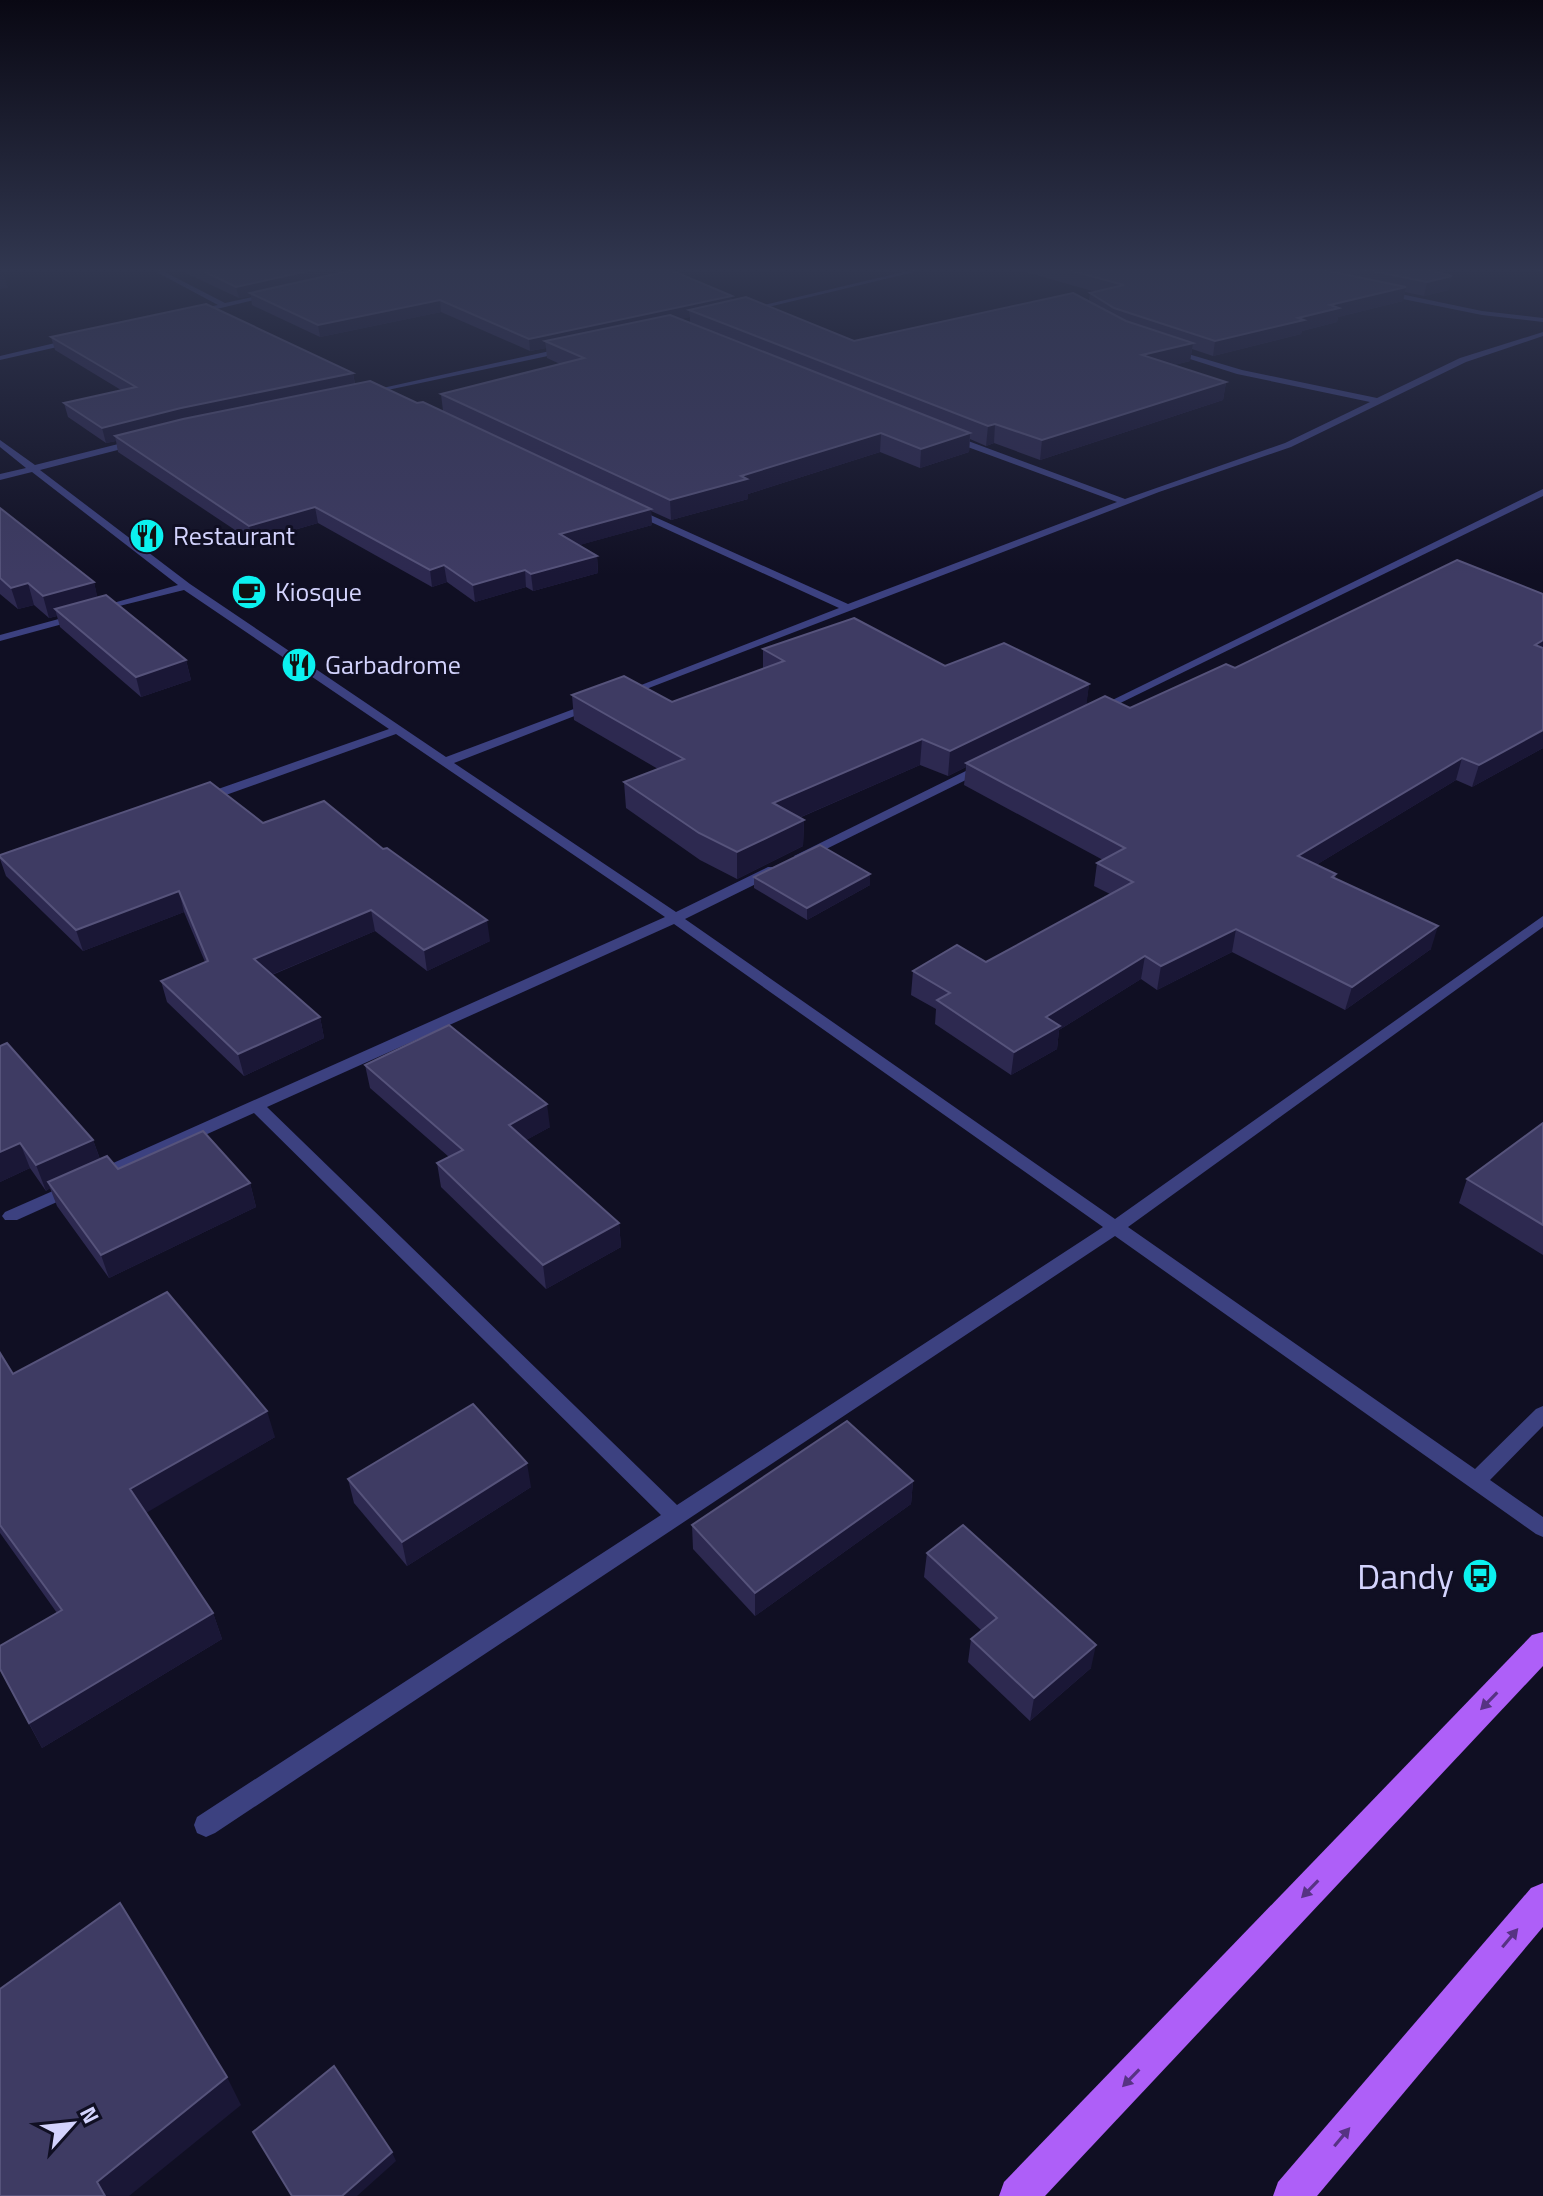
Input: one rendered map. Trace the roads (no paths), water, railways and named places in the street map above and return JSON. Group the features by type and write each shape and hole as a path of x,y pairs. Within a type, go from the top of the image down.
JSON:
{"main road":[{"path":"1018,2196 1543,1645"},
{"path":"1292,2196 1543,1900"}],"street":[{"path":"352,395 470,370"},
{"path":"1235,370 1378,401"},
{"path":"610,699 1126,502 1288,445 1443,370"},
{"path":"382,389 395,396"},
{"path":"934,431 1126,502"},
{"path":"0,477 154,437"},
{"path":"0,443 186,586 675,918 1543,1528"},
{"path":"1089,715 1543,492"},
{"path":"625,506 847,608"},
{"path":"0,638 186,586"},
{"path":"447,761 595,705"},
{"path":"193,802 400,729"},
{"path":"11,1216 675,918 989,764"},
{"path":"206,1825 1116,1227 1543,920"},
{"path":"257,1106 675,1516"},
{"path":"1476,1481 1543,1414"}],"place":[{"name":"Restaurant","path":"147,536"},
{"name":"Kiosque","path":"249,592"},
{"name":"Garbadrome","path":"299,665"},
{"name":"Dandy","path":"1480,1576"}]}
